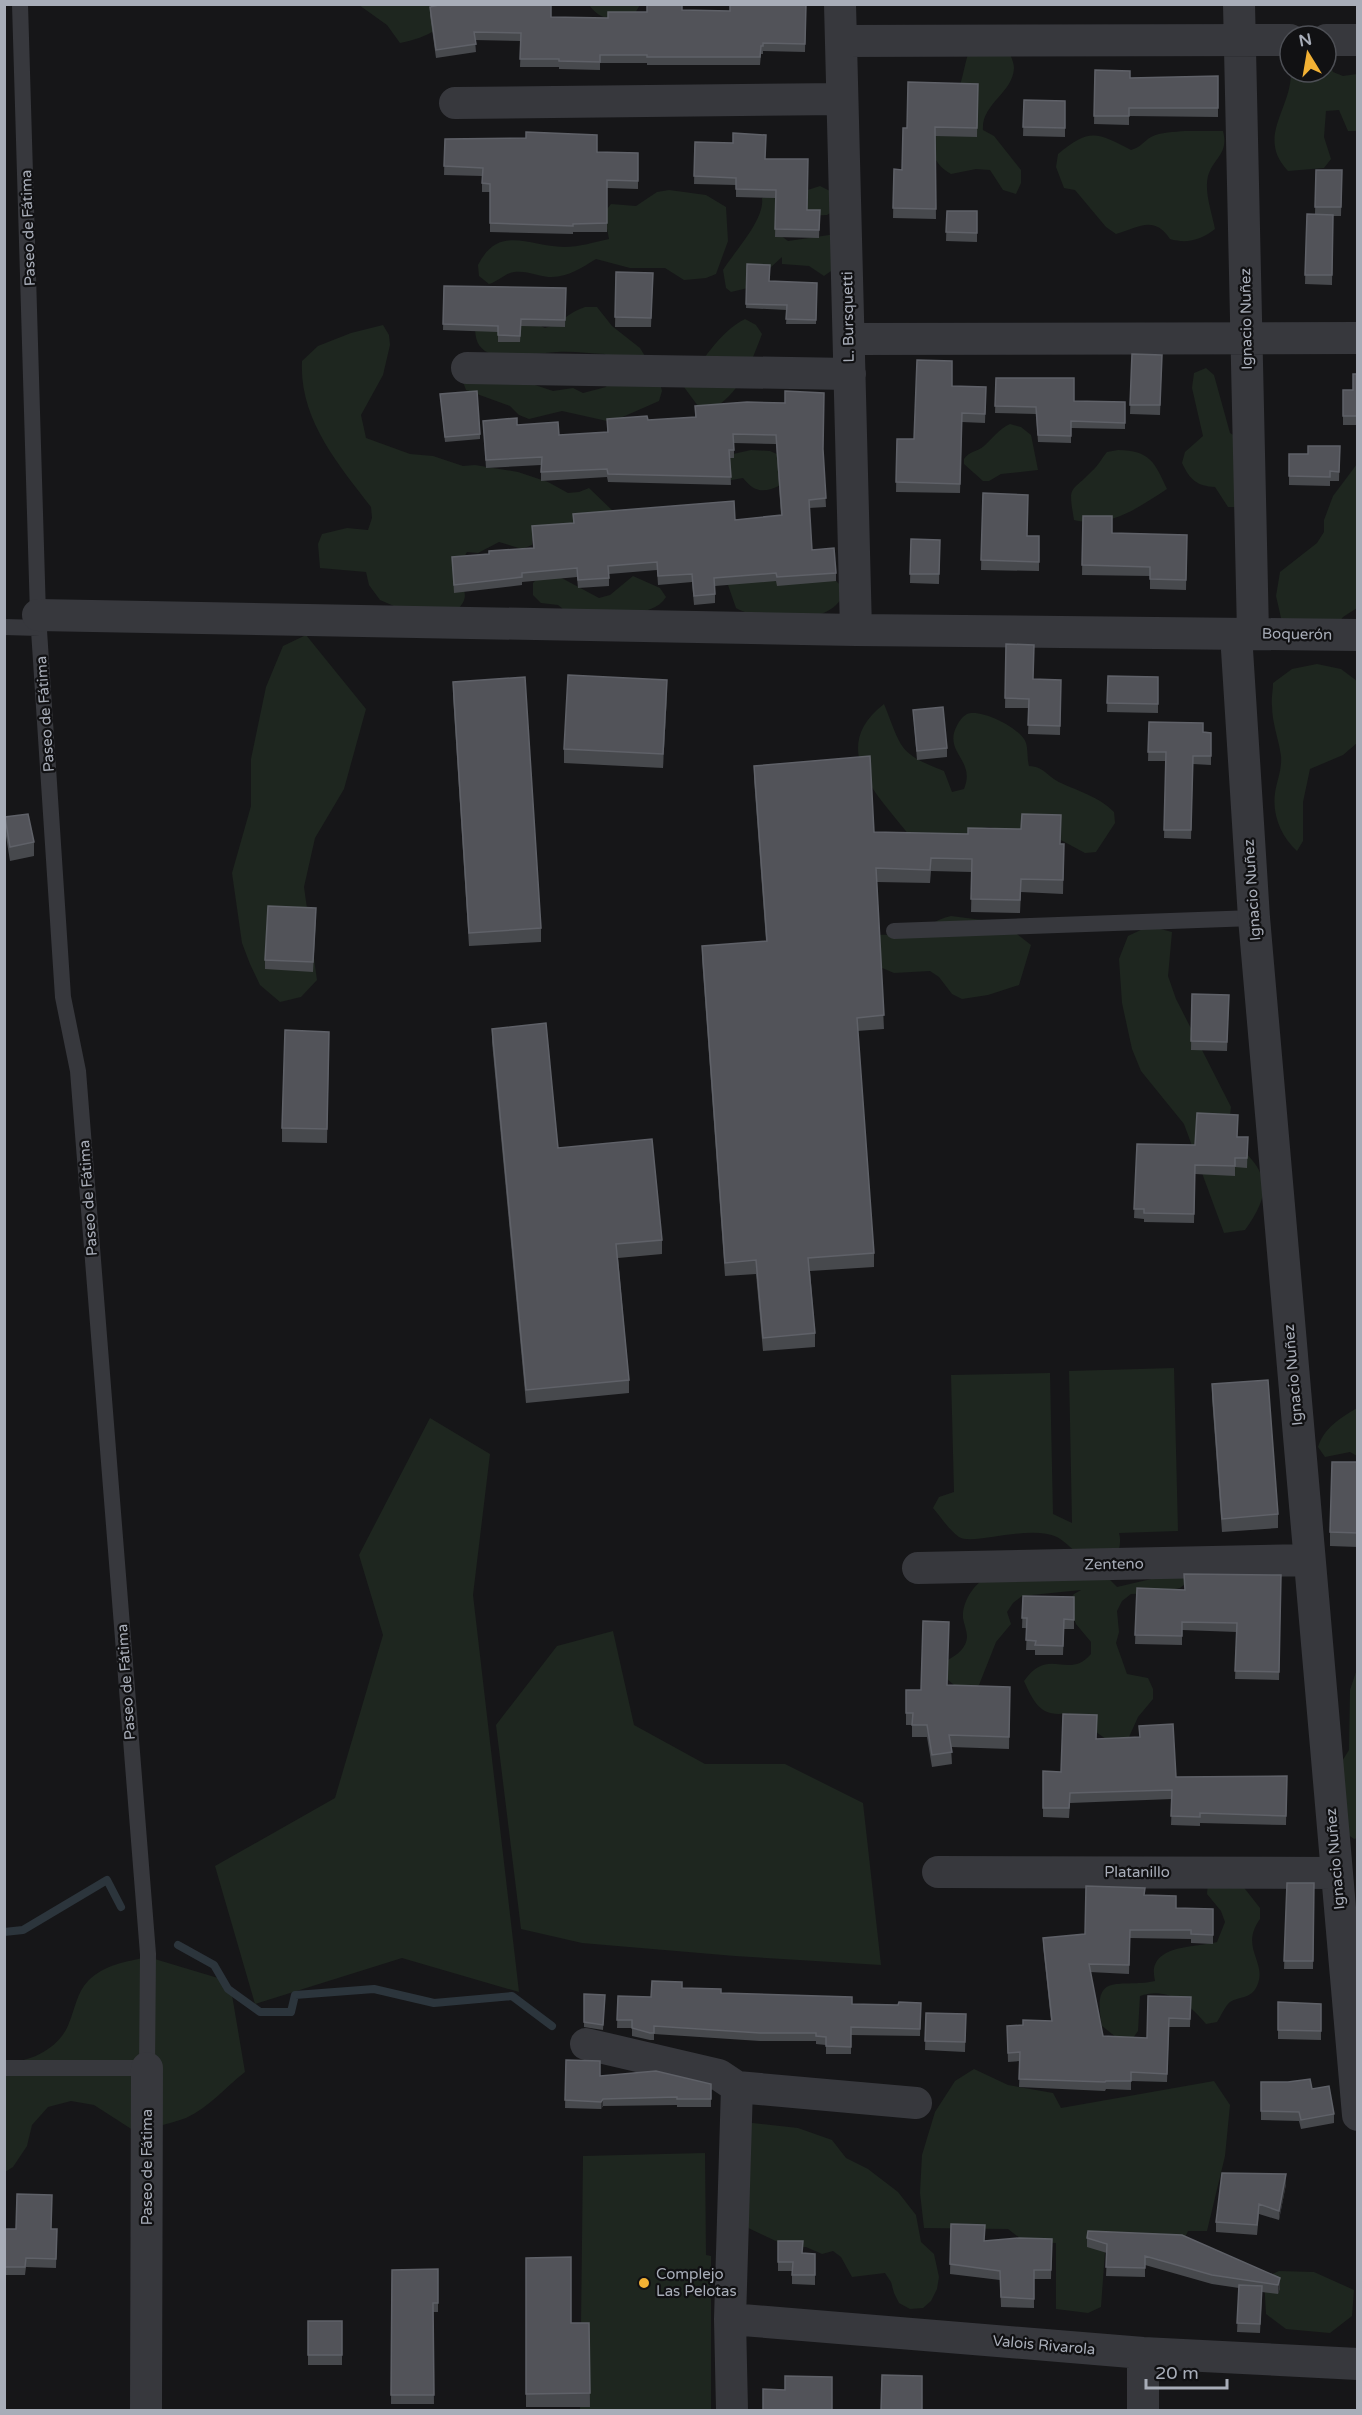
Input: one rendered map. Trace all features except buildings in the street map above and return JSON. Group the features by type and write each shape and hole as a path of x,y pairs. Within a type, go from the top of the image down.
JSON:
{"street":[{"name":"L. Bursquetti","path":"840,4 856,630"},
{"name":"Ignacio Nuñez","path":"1239,4 1246,336 1244,633 1254,918 1309,1560 1355,2058 1358,2115"},
{"path":"841,42 1278,40"},
{"path":"1338,40 1358,40"},
{"path":"454,103 842,99"},
{"path":"849,339 1246,336 1358,338"},
{"path":"467,368 849,374"},
{"name":"Boquerón","path":"39,621 1358,635"},
{"name":"Zenteno","path":"918,1568 1309,1560"},
{"name":"Platanillo","path":"938,1872 1337,1873"},
{"path":"586,2044 719,2076 737,2087 916,2103"},
{"name":"Paseo de Fátima","path":"146,2401 147,2068"},
{"path":"732,2410 730,2319 737,2087"},
{"name":"Valois Rivarola","path":"730,2319 1143,2354 1358,2364"},
{"path":"1143,2354 1143,2410"}],"lane":[{"name":"Paseo de Fátima","path":"20,4 39,621 63,997 78,1071 148,1954 147,2068"},
{"path":"4,627 39,621"},
{"path":"894,931 1254,918"},
{"path":"4,2068 147,2068"}],"shaded area":[{"path":"359,5 458,5 434,31 420,38 400,43 387,25"},
{"path":"589,5 640,5 632,18 613,19 603,17"},
{"path":"1004,41 1014,65 1012,77 987,113 983,130 994,136 1021,170 1021,183 1016,194 1003,190 990,170 976,169 951,174 943,169 933,154 937,131 960,85 970,49"},
{"path":"1338,74 1343,76 1357,74 1357,131 1348,131 1339,110 1326,111 1324,137 1331,159 1324,168 1288,171 1279,159 1275,147 1275,135 1290,84 1338,84"},
{"path":"1185,131 1223,131 1224,139 1224,145 1207,182 1215,229 1194,240 1170,239 1158,227 1152,225 1139,226 1116,234 1106,227 1075,190 1064,188 1056,167 1058,154 1086,137 1101,136 1131,150 1155,135"},
{"path":"820,186 836,194 838,208 827,215 801,216 780,235 788,241 836,234 834,269 824,276 809,266 782,264 782,257 748,288 731,292 726,288 723,270 754,226 762,207 762,198 780,199"},
{"path":"669,190 706,195 726,207 728,241 716,274 706,278 684,280 665,268 630,268 596,259 575,271 558,277 514,272 489,284 479,276 478,265 486,252 495,245 515,240 570,247 609,239 604,213 611,204 636,206 657,192"},
{"path":"585,307 597,307 612,326 640,348 659,379 662,391 659,401 618,419 607,421 562,411 529,419 519,415 510,406 466,390 462,379 529,383 553,391 573,388 583,393 606,387 612,376 605,354 564,352 495,354 482,348 476,338 475,326 535,323 545,328"},
{"path":"745,319 756,325 762,334 743,378 720,404 710,410 698,406 684,387 727,331"},
{"path":"383,325 389,335 390,345 383,375 361,415 366,438 410,454 433,456 463,466 475,465 518,472 548,482 568,493 589,488 615,513 573,529 532,535 532,545 522,549 499,542 478,553 467,552 455,572 465,596 458,609 410,613 380,600 369,585 366,572 320,568 318,544 322,534 347,528 368,530 372,518 371,507 334,457 314,421 303,382 302,361 318,346 351,333"},
{"path":"1206,368 1214,375 1230,433 1240,439 1240,507 1228,507 1215,487 1195,481 1182,463 1185,452 1203,436 1192,388 1194,373"},
{"path":"1010,424 1021,427 1031,435 1038,470 1001,474 989,481 983,481 964,464 964,459"},
{"path":"751,450 770,451 786,458 781,485 760,490 752,487 743,478 720,482 724,456"},
{"path":"1118,450 1137,453 1150,459 1167,489 1124,515 1112,519 1087,522 1074,520 1072,491 1096,467 1107,452"},
{"path":"1357,464 1357,608 1343,617 1323,645 1284,631 1276,596 1280,572 1317,543 1324,532 1324,520 1333,496"},
{"path":"556,575 599,598 610,595 633,576 660,588 666,597 649,610 637,613 573,617 558,605 541,603 533,595 533,583 537,579"},
{"path":"731,580 836,581 840,585 842,597 834,607 823,613 793,619 777,619 747,613 736,608 728,585"},
{"path":"306,635 366,709 344,789 315,838 304,887 317,980 301,997 280,1002 260,985 242,943 232,873 251,806 251,759 266,687 283,646"},
{"path":"1317,664 1341,669 1357,681 1357,743 1343,755 1310,769 1303,802 1303,841 1297,851 1286,839 1276,817 1274,801 1281,761 1272,712 1273,683 1292,669"},
{"path":"884,704 903,747 917,759 944,771 952,792 964,789 967,780 964,765 953,741 955,730 967,714 982,714 1009,726 1023,737 1027,745 1029,766 1039,768 1056,780 1102,802 1114,812 1115,823 1096,852 1085,853 1033,825 1012,831 989,827 977,829 966,835 909,835 873,788 864,772 859,755 859,738 867,721"},
{"path":"951,916 998,922 1031,945 1019,985 988,995 962,999 952,994 939,977 930,971 894,973 873,964 869,938 878,935 913,933"},
{"path":"1149,926 1172,932 1168,976 1176,999 1231,1107 1228,1131 1223,1130 1247,1154 1261,1175 1264,1186 1262,1198 1245,1230 1224,1233 1184,1124 1141,1071 1132,1049 1122,1003 1119,959 1128,936"},
{"path":"1174,1368 1178,1531 1119,1533 1119,1551 1109,1579 1117,1587 1181,1572 1189,1581 1180,1588 1156,1593 1131,1594 1122,1601 1117,1611 1119,1632 1116,1643 1127,1674 1148,1678 1153,1689 1153,1699 1138,1717 1129,1737 1120,1745 1109,1741 1068,1713 1045,1711 1035,1702 1024,1681 1042,1665 1074,1665 1091,1654 1091,1642 1076,1624 1067,1603 1074,1594 1081,1590 1022,1596 1013,1603 1007,1612 1011,1624 996,1642 979,1685 971,1693 960,1690 941,1674 942,1663 958,1653 966,1642 963,1612 966,1600 976,1585 985,1578 1082,1558 1057,1537 1045,1534 1017,1534 976,1539 959,1537 933,1508 939,1497 954,1492 951,1375 1050,1373 1053,1514 1072,1523 1069,1371"},
{"path":"1357,1408 1357,1456 1350,1452 1325,1457 1318,1447 1324,1434"},
{"path":"430,1418 490,1454 473,1595 519,1992 402,1958 255,2004 215,1866 335,1798 383,1635 359,1555"},
{"path":"613,1631 634,1725 705,1764 785,1764 863,1803 881,1965 582,1943 521,1929 496,1725 557,1646"},
{"path":"1357,1669 1357,1838 1354,1839 1343,1831 1328,1784 1349,1750 1350,1690"},
{"path":"1238,1880 1260,1908 1260,1919 1252,1938 1259,1969 1255,1990 1230,2002 1217,2022 1206,2024 1185,2004 1169,1995 1159,1993 1140,1996 1138,2031 1131,2041 1121,2041 1102,2026 1100,2008 1101,1996 1105,1989 1111,1985 1155,1981 1154,1969 1158,1960 1165,1954 1185,1947 1217,1942 1225,1922 1221,1911 1207,1894 1208,1881"},
{"path":"148,1957 218,1978 232,1995 245,2072 194,2114 136,2132 94,2105 71,2101 48,2107 32,2125 27,2146 13,2167 5,2172 5,2062 34,2057 59,2040 69,2023 81,1990 95,1975 116,1964"},
{"path":"974,2069 1008,2085 1053,2093 1061,2108 1214,2081 1230,2105 1225,2156 1207,2231 1188,2231 1182,2244 1106,2238 1101,2307 1088,2313 1056,2309 1056,2243 1025,2242 1008,2229 924,2228 920,2193 922,2155 935,2112 955,2081"},
{"path":"743,2122 798,2128 832,2140 846,2158 868,2169 898,2192 916,2215 921,2242 934,2254 939,2277 937,2289 931,2301 923,2308 910,2309 899,2303 885,2273 852,2277 841,2257 833,2251 822,2254 806,2247 789,2247 738,2223"},
{"name":"Complejo Las Pelotas","path":"705,2153 706,2255 711,2256 711,2410 580,2410 583,2156"},
{"path":"1279,2271 1314,2272 1354,2290 1352,2316 1330,2333 1286,2329 1266,2314 1264,2278"}],"waterway":[{"path":"4,1932 23,1930 107,1880 121,1907"},
{"path":"178,1945 214,1965 228,1989 260,2012 291,2012 295,1995 374,1989 434,2003 512,1996 552,2026"}],"place":[{"name":"Complejo Las Pelotas","path":"644,2283"}]}
